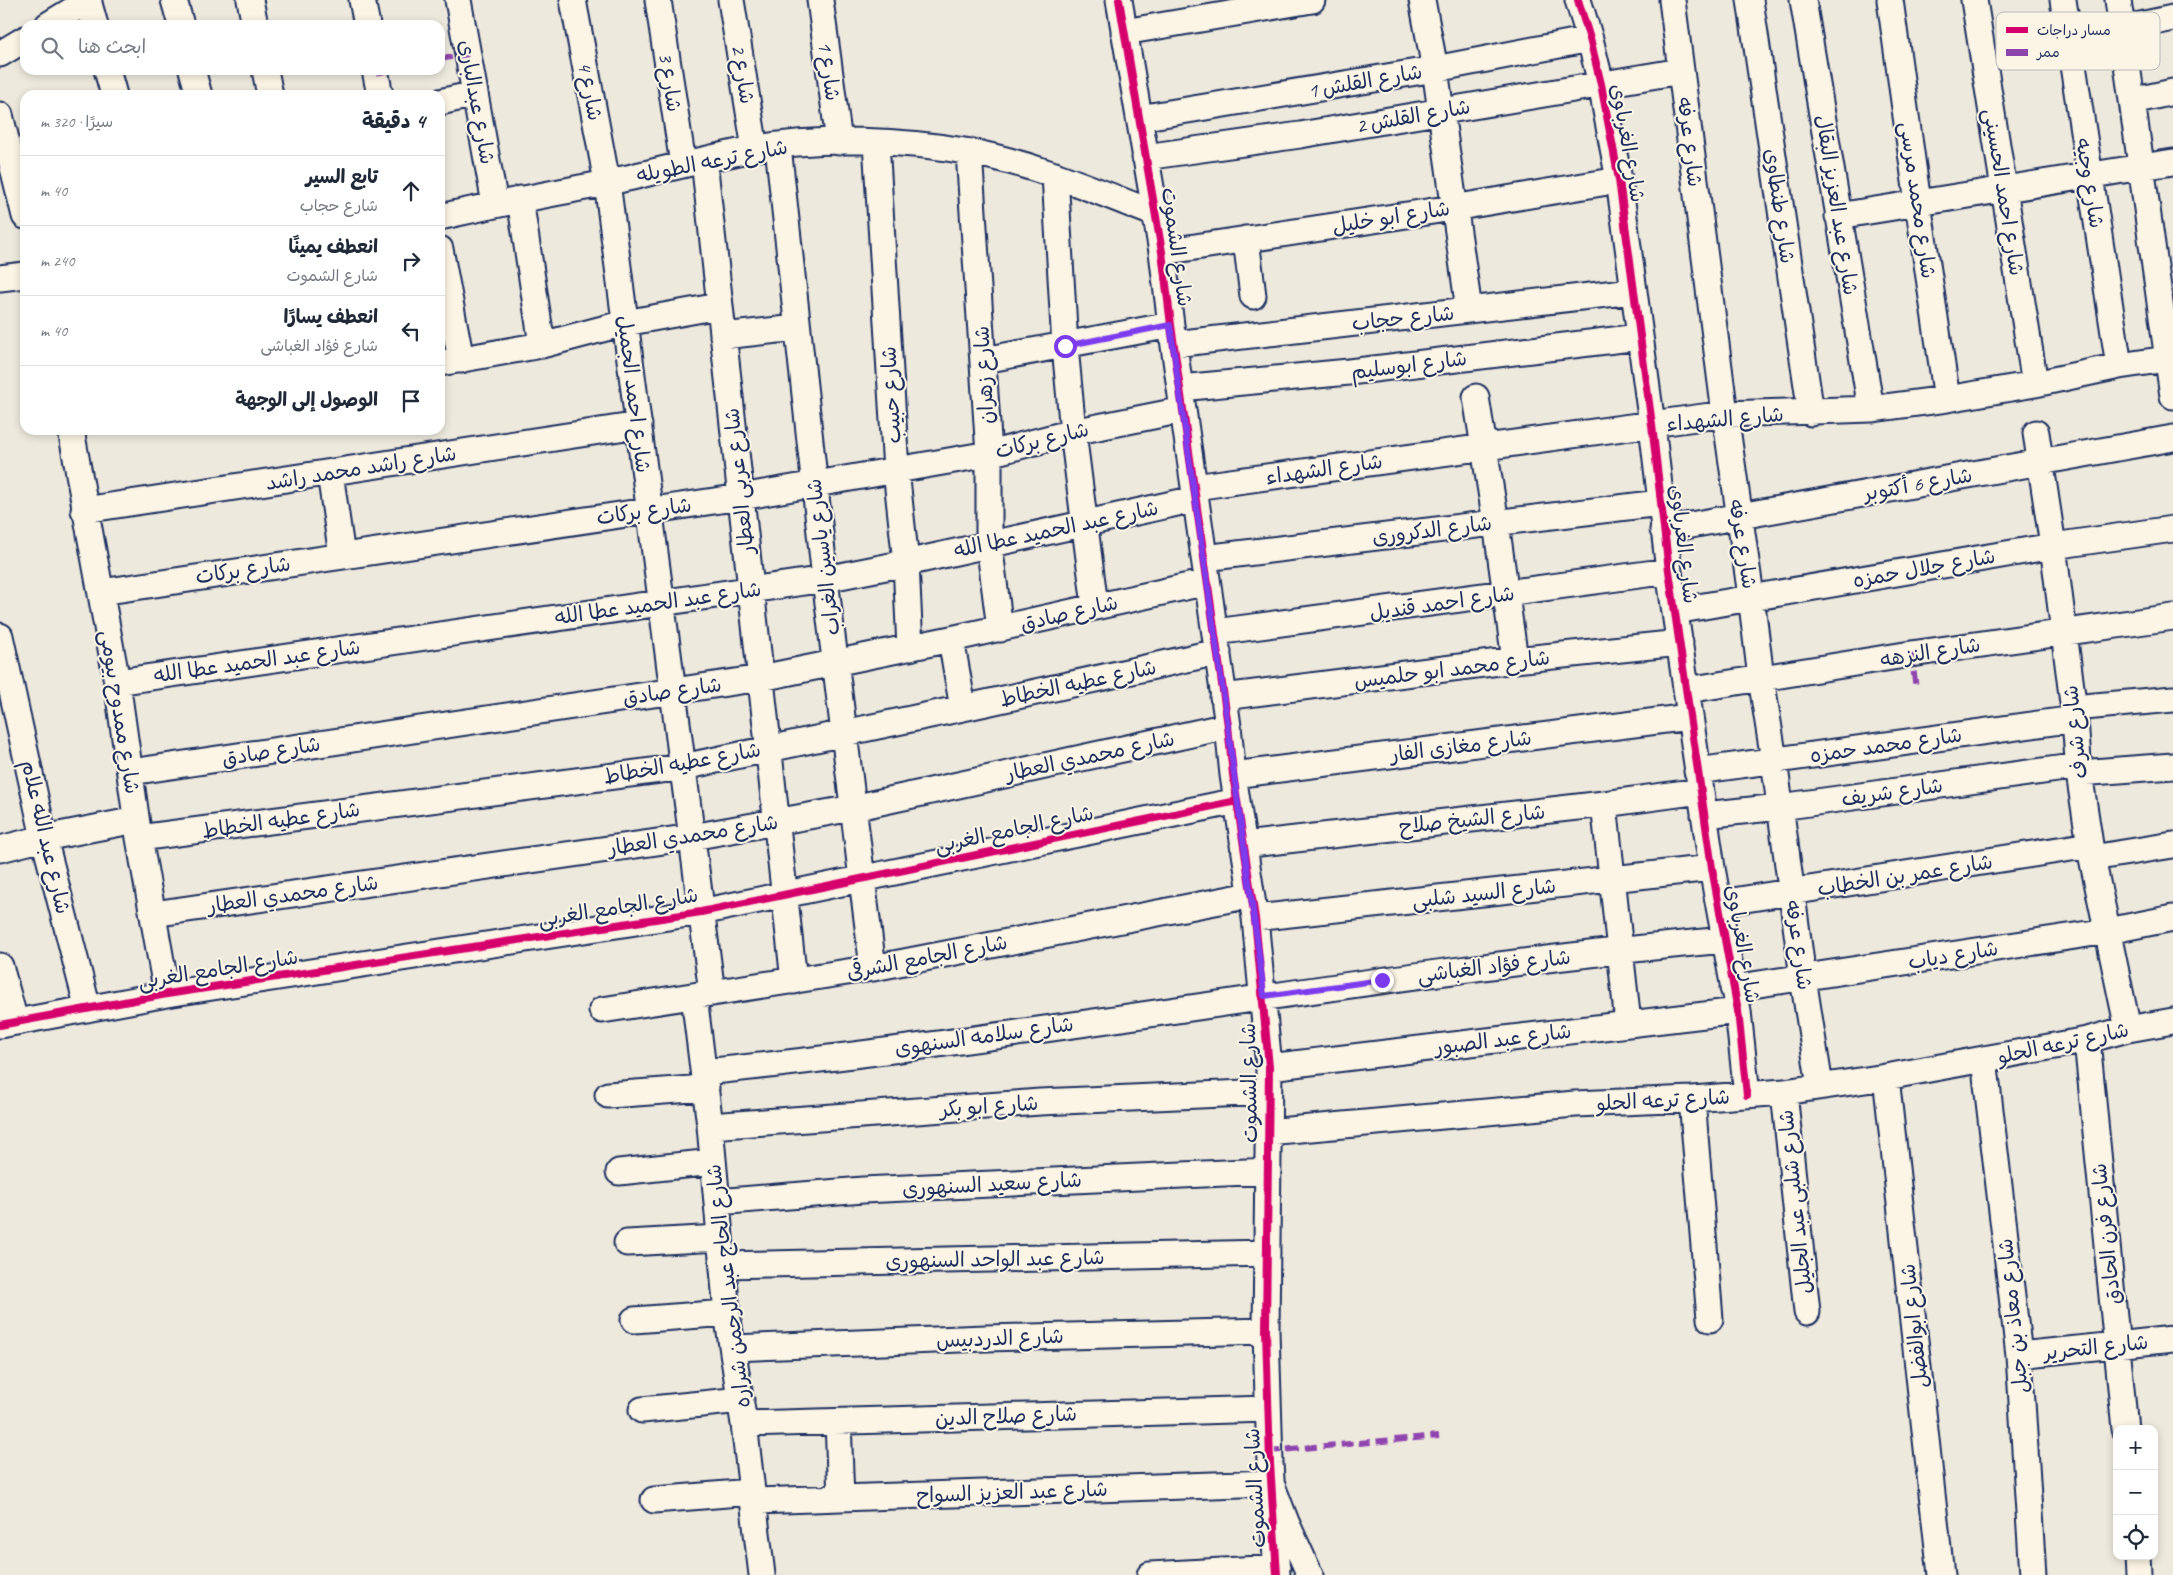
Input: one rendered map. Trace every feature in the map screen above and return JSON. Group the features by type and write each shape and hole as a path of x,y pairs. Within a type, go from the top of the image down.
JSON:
{"street":[{"path":"174,0 180,20"},
{"path":"250,0 254,20"},
{"path":"362,0 366,20"},
{"name":"شارع عبدالبارى","path":"458,0 495,204"},
{"name":"شارع 4","path":"573,0 607,182"},
{"name":"شارع 3","path":"658,0 693,162"},
{"name":"شارع 2","path":"731,0 766,147"},
{"name":"شارع 1","path":"820,0 839,142"},
{"name":"شارع الشموت","path":"1119,0 1162,252 1264,996 1269,1067 1266,1331 1271,1483 1277,1572"},
{"path":"1124,32 1312,0"},
{"path":"1422,0 1435,69 1453,208 1469,310"},
{"name":"شارع الغرباوى","path":"1578,0 1601,84 1619,180 1652,425 1668,571 1712,868 1720,903 1735,1000 1747,1095"},
{"name":"شارع عرفه","path":"1672,0 1739,517 1803,978 1820,1086"},
{"name":"شارع طنطاوى","path":"1750,0 1811,413"},
{"name":"شارع عبد العزيز البقال","path":"1804,0 1870,409"},
{"name":"شارع محمد مرسى","path":"1890,0 1947,399"},
{"name":"شارع احمد الحسينى","path":"1974,0 2035,384"},
{"path":"55,20 80,3 92,20"},
{"path":"2160,21 2173,18"},
{"name":"شارع القلش 1","path":"1139,118 1435,69 1590,39"},
{"path":"0,54 20,42"},
{"name":"شارع وجيه","path":"2073,70 2118,366"},
{"path":"2128,70 2141,168 2163,255 2168,351 2173,396"},
{"name":"شارع القلش 2","path":"1145,158 1681,71"},
{"path":"108,75 113,90"},
{"path":"193,75 198,90"},
{"path":"265,75 269,90"},
{"path":"376,75 379,90"},
{"path":"2132,101 2173,92"},
{"path":"445,101 475,94"},
{"path":"0,115 20,196"},
{"name":"شارع ترعه الطويله","path":"445,216 766,147 839,142 905,143 970,152 1055,175 1156,214"},
{"name":"شارع حبيب","path":"876,142 896,470 906,563 910,648"},
{"name":"شارع ياسين الغراب","path":"766,147 798,328 825,579 837,664 873,968"},
{"name":"شارع زهران","path":"970,152 989,454 989,543 1000,628"},
{"name":"شارع عربى العطار","path":"693,162 723,336 794,980"},
{"path":"1838,216 2173,162"},
{"path":"1055,175 1065,346 1073,432 1095,606"},
{"name":"شارع ابو خليل","path":"1162,252 1453,208 1619,180"},
{"name":"شارع احمد الجميل","path":"607,182 701,912 703,994"},
{"path":"520,199 542,345"},
{"path":"1246,239 1254,296"},
{"path":"0,278 20,276"},
{"name":"شارع حجاب","path":"984,360 1065,346 1172,334 1469,310 1633,291"},
{"path":"445,304 450,361 542,345 625,324 719,306"},
{"path":"723,336 798,328"},
{"name":"شارع ابوسليم","path":"1181,399 1349,372 1639,337"},
{"name":"شارع الشهداء","path":"1194,493 1484,447 1725,414 1811,413 1870,409 1947,399 2035,384 2118,366 2168,351"},
{"path":"1476,397 1515,660"},
{"name":"شارع بركات","path":"101,592 741,497 989,454 1073,432 1181,399"},
{"name":"شارع راشد محمد راشد","path":"84,510 639,426"},
{"name":"شارع شرف","path":"2036,433 2053,546 2074,713 2079,769 2091,852 2128,1029"},
{"name":"شارع ممدوح بيومى","path":"72,435 84,510 117,682 138,829 167,994"},
{"name":"شارع 6 أكتوبر","path":"1663,530 2173,438"},
{"path":"330,473 342,556"},
{"name":"شارع عبد الحميد عطا الله","path":"117,682 825,579 906,563 1085,522 1194,493"},
{"name":"شارع الدكرورى","path":"1204,558 1660,503"},
{"name":"شارع جلال حمزه","path":"1675,611 1751,596 2053,546 2173,529"},
{"name":"شارع احمد قنديل","path":"1216,642 1506,594 1668,571"},
{"name":"شارع صادق","path":"131,772 761,678 837,664 1207,582"},
{"name":"شارع النزهه","path":"1687,690 2063,632 2173,617"},
{"name":"شارع عبد الله علام","path":"0,636 44,838 88,1009"},
{"path":"951,639 962,708"},
{"name":"شارع عطيه الخطاط","path":"0,849 44,838 682,767 962,708 1216,642"},
{"name":"شارع محمد ابو حلميس","path":"1223,697 1515,660 1680,643"},
{"name":"شارع محمد حمزه","path":"1699,781 1774,760 2173,699"},
{"name":"شارع مغازى الفار","path":"1233,775 1689,717"},
{"name":"شارع محمدي العطار","path":"153,914 692,837 853,808 1228,726"},
{"name":"شارع شريف","path":"1704,815 2079,769 2173,766"},
{"name":"شارع الشيخ صلاح","path":"1243,845 1604,804 1699,781"},
{"name":"شارع الجامع الغربى","path":"7,1023 167,994 701,912 1237,801"},
{"path":"1604,804 1628,1023"},
{"name":"شارع عمر بن الخطاب","path":"1720,903 2091,852 2173,845"},
{"name":"شارع السيد شلبى","path":"1253,907 1613,879 1712,868"},
{"name":"شارع الجامع الشرقى","path":"602,1010 1253,907"},
{"name":"شارع دياب","path":"1735,1000 1803,978 2108,931 2173,918"},
{"name":"شارع فؤاد الغباشى","path":"1264,996 1620,949 1725,940"},
{"path":"0,966 7,1023"},
{"name":"شارع الحاج عبد الرحمن شراره","path":"703,994 705,1080 724,1265 727,1313 743,1412 762,1575"},
{"name":"شارع سلامه السنهوى","path":"608,1095 705,1080 788,1063 1023,1032 1264,996"},
{"name":"شارع عبد الصبور","path":"1269,1067 1628,1023 1735,1000"},
{"name":"شارع ترعه الحلو","path":"1267,1132 1575,1104 1692,1099 1784,1092 1886,1077 2087,1040 2128,1029 2173,1021"},
{"name":"شارع فرن الحادق","path":"2087,1040 2125,1425"},
{"name":"شارع معاذ بن جبل","path":"1984,1059 2019,1355 2033,1575"},
{"name":"شارع ابوالفضل","path":"1886,1077 1941,1575"},
{"name":"شارع ابو بكر","path":"710,1126 1040,1102 1268,1092"},
{"name":"شارع شلبى عبد الجليل","path":"1784,1092 1807,1312"},
{"path":"1692,1099 1710,1319"},
{"path":"619,1172 713,1162"},
{"name":"شارع سعيد السنهورى","path":"717,1202 863,1190 1268,1171"},
{"path":"627,1243 720,1238"},
{"name":"شارع عبد الواحد السنهورى","path":"724,1265 1267,1253"},
{"path":"634,1320 727,1313"},
{"name":"شارع الدردبيس","path":"733,1348 986,1338 1266,1331"},
{"name":"شارع التحرير","path":"2019,1355 2173,1339"},
{"name":"شارع صلاح الدين","path":"642,1410 743,1412 838,1422 1268,1409"},
{"path":"838,1422 841,1498"},
{"name":"شارع الشموت","path":"1271,1483 1310,1575"},
{"name":"شارع عبد العزيز السواح","path":"654,1500 752,1497 841,1498 1271,1483"},
{"path":"2138,1560 2140,1575"},
{"path":"1162,1575 1277,1572"}],"marked path":[{"path":"445,58 468,54"},
{"path":"1911,654 1916,688"},
{"path":"1269,1451 1439,1436"}],"cycle path":[{"path":"1119,0 1162,252 1228,726 1233,775 1255,918 1269,1067 1266,1331 1270,1463 1277,1575"},
{"path":"1578,0 1601,84 1619,180 1652,425 1669,571 1712,868 1738,1011 1747,1095"},
{"path":"0,1025 167,994 701,912 1237,801"}],"route":[{"path":"1065,346 1170,325 1218,652 1264,996 1382,980"}]}
